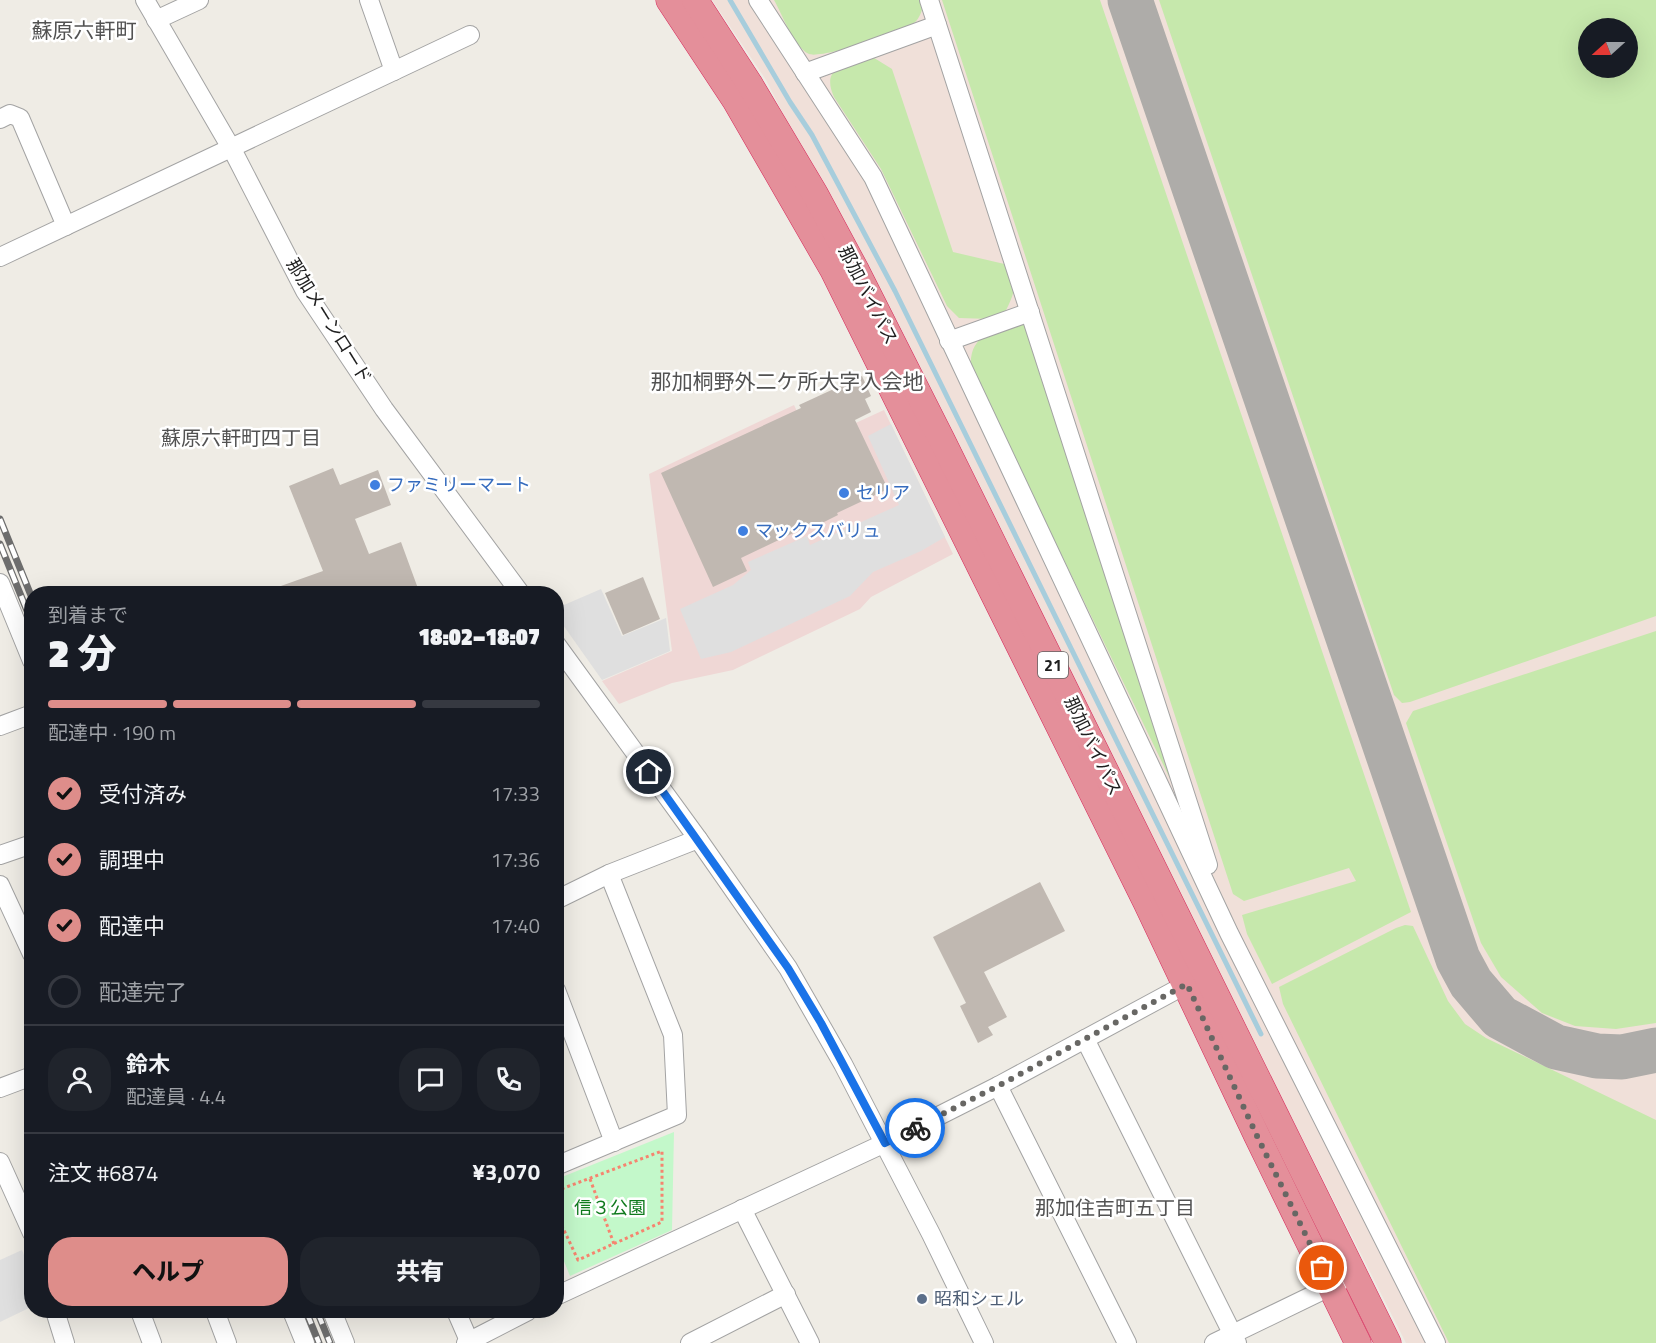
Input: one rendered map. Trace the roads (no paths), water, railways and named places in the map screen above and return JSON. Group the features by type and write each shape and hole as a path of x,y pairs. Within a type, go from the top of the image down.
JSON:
{"highway":[{"name":"那加バイパス","path":"669,0 735,100 833,270 1187,984 1257,1136 1358,1343"},
{"name":"那加バイパス","path":"694,0 815,194 857,272 1388,1343"}],"street":[{"name":"那加メーンロード","path":"145,0 231,147 305,291 384,409 515,586"},
{"path":"156,20 199,0"},
{"path":"369,0 394,71"},
{"path":"758,0 873,177 1229,933 1436,1343"},
{"path":"929,0 1229,933"},
{"path":"805,73 937,25"},
{"path":"0,257 470,35"},
{"path":"0,119 10,114 20,118 66,226"},
{"path":"949,341 1030,312"},
{"path":"0,583 24,642"},
{"path":"564,655 698,839 788,968 821,1023 885,1143 984,1343"},
{"path":"0,726 24,717"},
{"path":"564,896 609,874 698,839"},
{"path":"0,855 24,847"},
{"path":"564,1163 677,1115 673,1035 609,874"},
{"path":"0,885 24,937"},
{"path":"564,1286 742,1209 885,1143 998,1086 1187,984"},
{"path":"564,1011 614,1142"},
{"path":"1085,1039 1235,1338"},
{"path":"0,1088 24,1079"},
{"path":"998,1086 1127,1343"},
{"path":"0,1162 24,1215"},
{"path":"742,1209 810,1343"},
{"path":"1214,1343 1235,1338 1354,1275"},
{"path":"690,1343 786,1294"},
{"path":"58,1318 65,1343"},
{"path":"143,1318 153,1343"},
{"path":"218,1318 227,1343"},
{"path":"295,1318 305,1343"},
{"path":"335,1318 345,1343"},
{"path":"459,1318 468,1342 514,1318"}],"waterway":[{"path":"730,0 812,135 895,291 1261,1034"}],"railway":[{"path":"0,519 27,586"},
{"path":"0,544 24,603"},
{"path":"309,1318 319,1343"},
{"path":"320,1318 330,1343"}],"place":[{"name":"ファミリーマート","path":"375,485"},
{"name":"セリア","path":"844,493"},
{"name":"マックスバリュ","path":"743,531"},
{"name":"昭和シェル","path":"922,1299"}],"district":[{"name":"蘇原六軒町","path":"84,31"},
{"name":"那加桐野外二ケ所大字入会地","path":"787,382"},
{"name":"蘇原六軒町四丁目","path":"241,438"},
{"name":"那加住吉町五丁目","path":"1115,1208"}],"park label":[{"name":"信３公園","path":"610,1208"}]}
